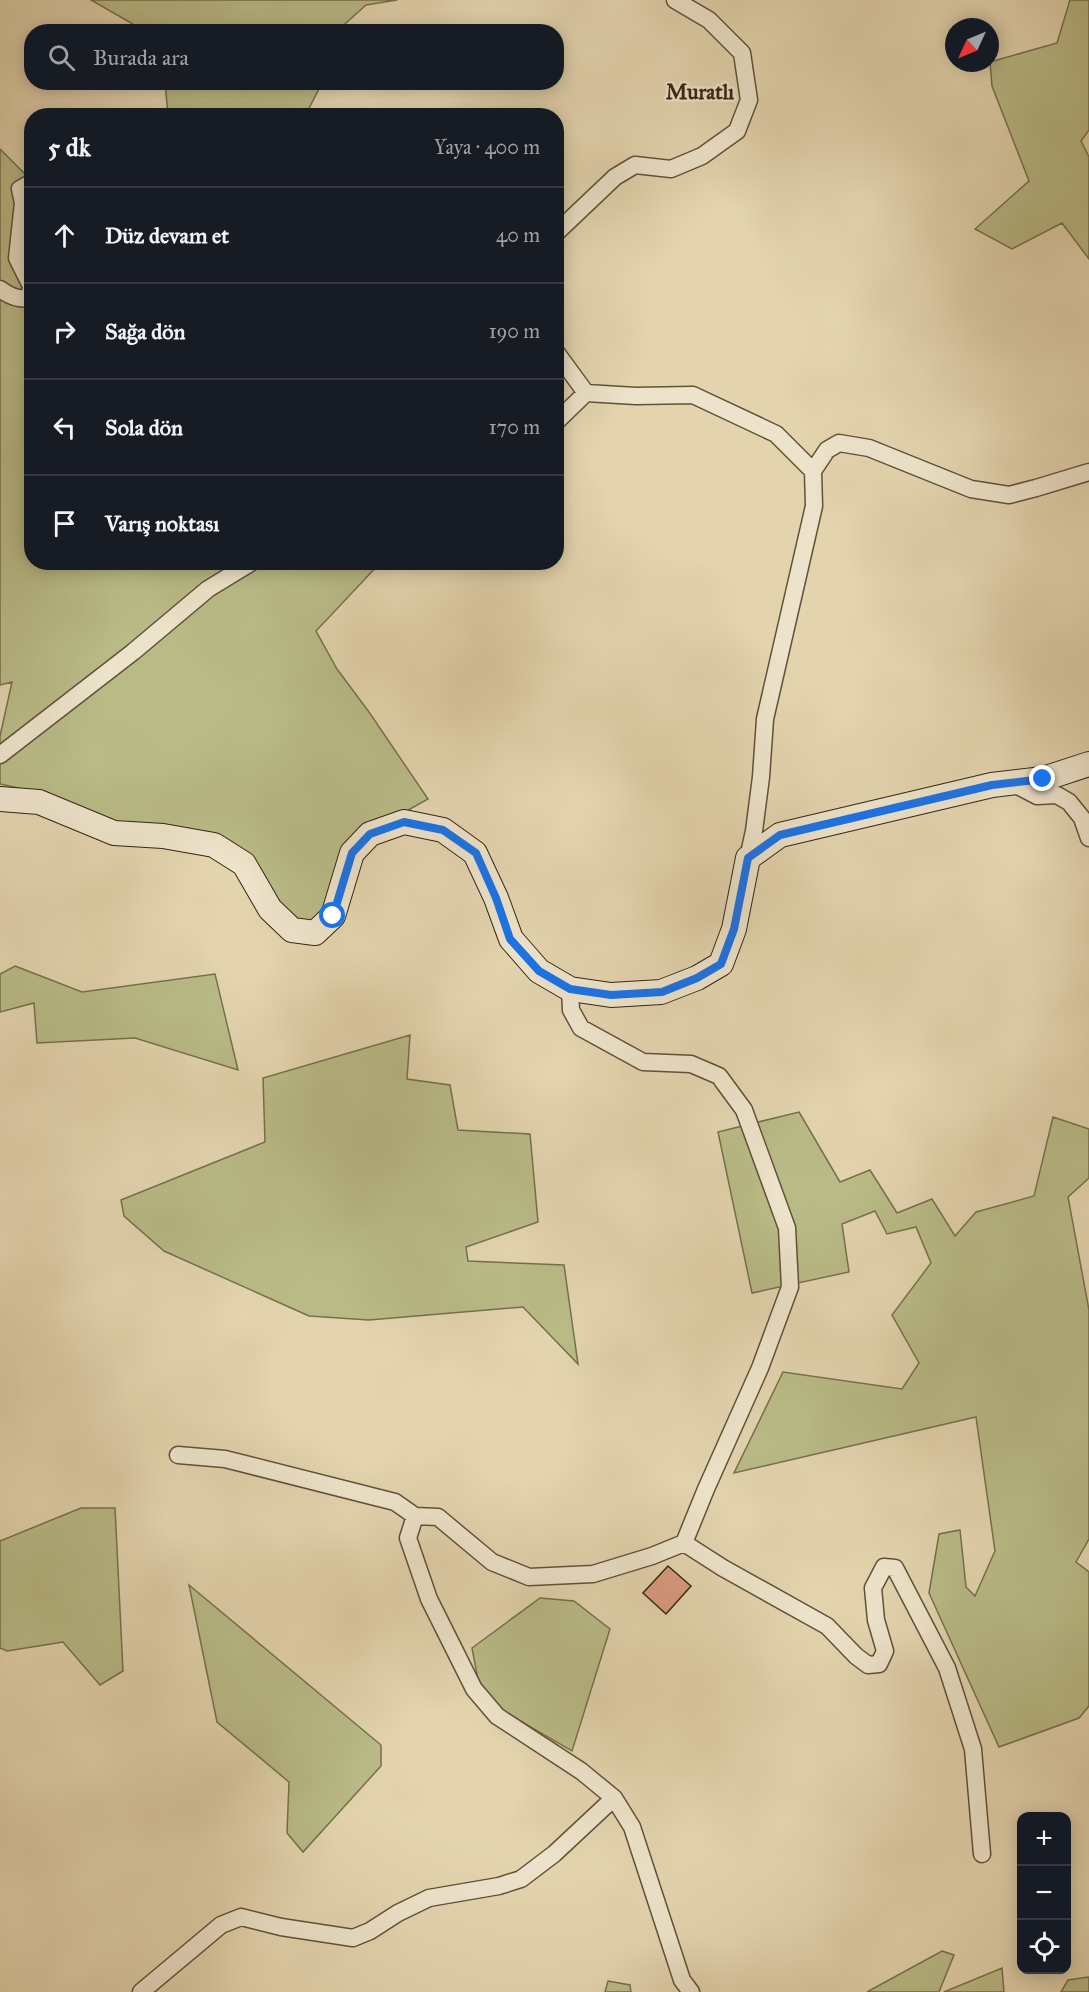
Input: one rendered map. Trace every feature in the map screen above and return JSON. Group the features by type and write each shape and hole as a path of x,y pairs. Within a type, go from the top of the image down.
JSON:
{"street":[{"path":"564,225 615,177 634,165 671,169 702,156 737,131 749,100 742,53 710,20 675,0"},
{"path":"24,187 20,189 23,203 16,258 24,273"},
{"path":"0,289 7,295 24,299"},
{"path":"564,363 586,393"},
{"path":"564,414 586,393 636,396 693,395 776,434 813,471"},
{"path":"0,799 39,802 114,833 164,836 214,845 244,864 270,909 292,930 315,933 333,916 352,853 370,834 404,822 443,830 476,853 496,898 510,939 539,971 570,989 611,995 662,992 697,978 721,964 734,929 754,831 765,719 814,506 813,471 827,450 839,442 869,448 971,489 1009,495 1089,471"},
{"path":"0,755 134,652 208,589 239,570"},
{"path":"748,858 780,835 992,785 1043,779 1089,764"},
{"path":"1011,783 1037,795 1057,795 1069,802 1082,818 1089,838"},
{"path":"178,1455 225,1459 395,1502 415,1516 438,1517 492,1562 529,1577 592,1574 652,1556 684,1543 760,1368 790,1287 786,1228 744,1110 719,1076 690,1064 643,1062 581,1028 571,1010 570,989"},
{"path":"415,1516 408,1538 429,1599 474,1689 497,1716 581,1771 614,1798 632,1827 682,1980 691,1992"},
{"path":"684,1543 723,1568 828,1626 856,1656 868,1665 879,1664 885,1651 876,1620 873,1588 884,1567 895,1568 947,1668 973,1749 982,1854"},
{"path":"141,1992 220,1925 240,1917 281,1927 353,1938 429,1898 499,1886 520,1879 554,1854 614,1798"}],"green space":[{"path":"91,0 397,0 366,5 345,24 133,24"},
{"path":"1070,0 1089,0 1089,130 1081,141 1089,157 1089,259 1062,223 1012,249 975,229 1029,181 992,86 991,72 999,72 999,59 1057,43"},
{"path":"166,90 318,90 309,108 167,108"},
{"path":"0,149 24,173 24,570 373,570 316,631 337,669 428,799 353,841 327,909 308,925 283,910 235,847 120,826 58,797 0,784 0,736 12,682 0,685"},
{"path":"15,966 82,992 215,974 238,1070 135,1038 37,1043 34,1003 0,1012 0,974"},
{"path":"410,1035 407,1079 450,1085 458,1130 530,1134 538,1222 466,1247 468,1261 564,1265 578,1364 523,1307 369,1320 309,1316 164,1251 124,1216 121,1200 265,1142 263,1078"},
{"path":"799,1112 840,1182 870,1170 897,1213 932,1199 955,1236 976,1212 1034,1196 1053,1117 1089,1129 1089,1178 1068,1197 1089,1310 1089,1539 1076,1562 1089,1572 1089,1706 1079,1718 999,1747 929,1593 939,1534 960,1530 966,1587 975,1596 995,1551 976,1417 734,1473 783,1372 902,1389 919,1363 892,1315 931,1263 916,1227 887,1234 875,1211 842,1224 849,1272 752,1293 718,1132"},
{"path":"81,1508 115,1508 123,1671 100,1685 63,1642 7,1651 0,1648 0,1541"},
{"path":"189,1585 381,1745 381,1766 303,1852 287,1833 289,1782 217,1722"},
{"path":"540,1598 574,1601 610,1629 572,1751 505,1712 479,1685 472,1648"},
{"path":"942,1951 954,1955 939,1992 867,1992"},
{"path":"1002,1968 1004,1992 944,1992"},
{"path":"1089,1977 1089,1992 1061,1992 1068,1980"},
{"path":"608,1981 630,1985 631,1992 605,1992"}],"building":[{"path":"668,1566 691,1586 666,1614 643,1593"}],"district":[{"name":"Muratlı","path":"700,92"}],"route":[{"path":"333,916 352,853 370,834 404,822 443,830 476,853 496,898 510,939 539,971 570,989 611,995 662,992 697,978 721,964 734,929 748,858 780,835 992,785 1043,779"}]}
